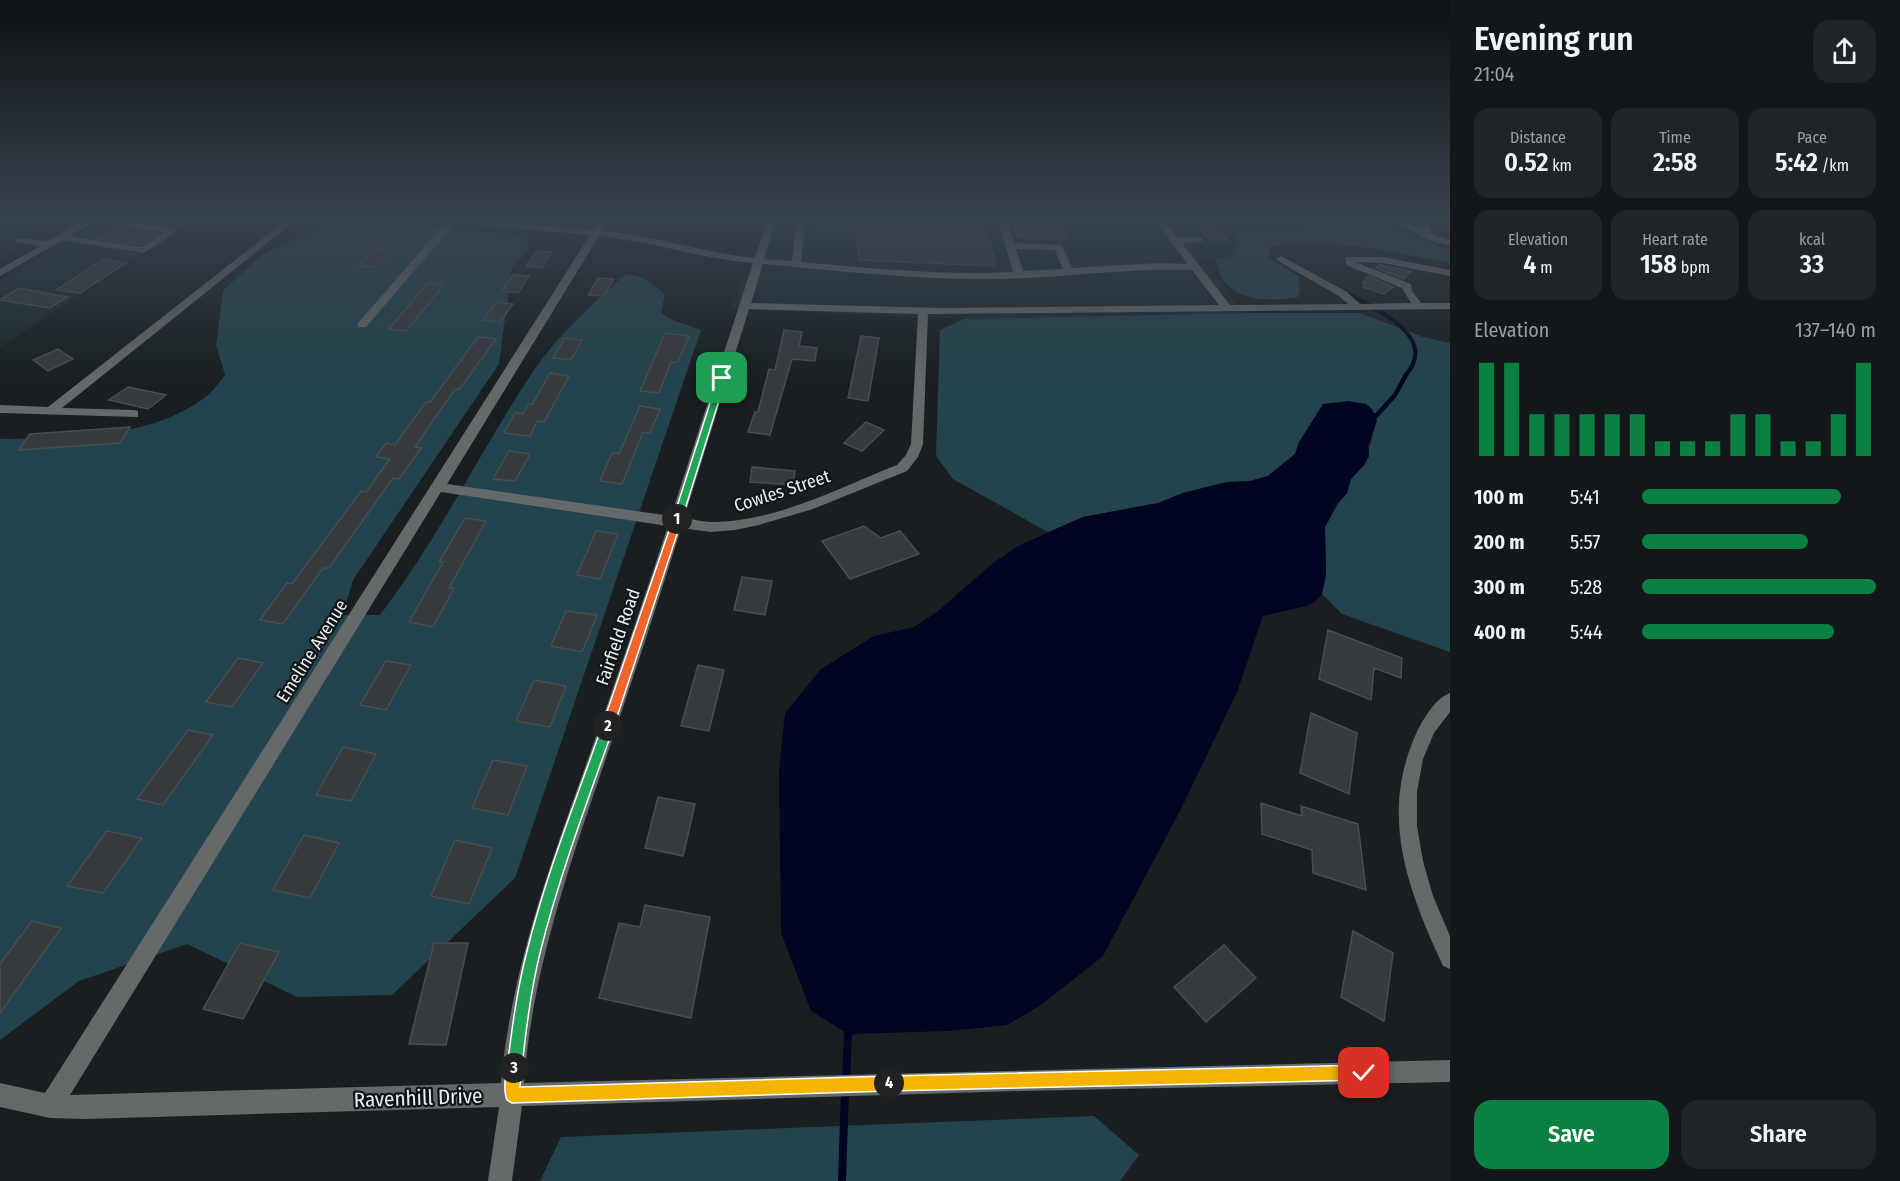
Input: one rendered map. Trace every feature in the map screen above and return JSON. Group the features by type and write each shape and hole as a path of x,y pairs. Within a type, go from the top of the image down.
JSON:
{"street":[{"path":"51,411 227,271"},
{"path":"362,326 409,271"},
{"name":"Emeline Avenue","path":"50,1106 573,271"},
{"name":"Fairfield Road","path":"500,1181 522,1005 537,939 553,884 638,641 755,271"},
{"path":"887,271 950,276 1082,271"},
{"path":"1018,271 1019,275"},
{"path":"1198,271 1227,308"},
{"path":"1302,271 1343,294 1358,307"},
{"path":"1369,271 1407,286 1411,298 1419,306"},
{"path":"0,274 16,278"},
{"path":"745,306 923,311 1450,306"},
{"name":"Cowles Street","path":"438,487 711,527 755,523 902,468 912,457 917,444 923,311"},
{"path":"0,409 134,414"},
{"path":"1450,700 1426,731 1414,758 1408,789 1407,826 1410,852 1423,897 1450,959"},
{"name":"Ravenhill Drive","path":"0,1095 50,1106 1450,1071"}],"shaded area":[{"path":"17,271 114,271 0,347 0,281"},
{"path":"244,271 511,271 499,364 353,580 343,615 380,615 421,556 534,370 565,331 626,274 643,278 665,294 661,313 675,321 701,330 515,878 392,995 297,997 187,944 79,981 0,1040 0,439 81,436 134,428 160,421 207,396 225,375 216,345 223,291"},
{"path":"747,271 1212,271 1244,313 964,319 731,309"},
{"path":"1220,271 1290,271 1298,276 1300,288 1298,297 1257,298 1238,292 1221,276"},
{"path":"1360,313 1423,337 1450,343 1450,652 1342,614 1322,594 1326,575 1325,527 1338,503 1347,493 1351,479 1365,464 1377,420 1299,442 1295,454 1268,476 1250,481 1227,482 1183,493 1158,503 1083,517 1048,532 953,479 936,456 940,330 964,319"},
{"path":"1348,401 1366,404 1372,409 1377,420 1368,446 1369,456 1351,479 1347,493 1338,503 1325,527 1326,575 1322,594 1315,602 1306,606 1263,616 1237,692 1181,809 1103,956 1041,1005 1007,1025 949,1031 848,1034 811,1011 781,933 779,771 785,713 821,669 874,636 914,627 938,611 993,563 1018,546 1083,517 1158,503 1183,493 1227,482 1250,481 1268,476 1295,454 1299,442 1323,404"},
{"path":"1094,1116 1139,1155 1120,1181 540,1181 561,1137"}],"building":[{"path":"85,271 114,271 80,293 56,290"},
{"path":"1384,271 1411,272 1403,279"},
{"path":"514,274 529,276 518,293 502,291"},
{"path":"1368,276 1393,287 1384,294 1363,287 1366,284 1362,283"},
{"path":"598,278 614,279 604,296 588,295"},
{"path":"428,283 444,285 406,331 389,329"},
{"path":"19,288 68,297 50,308 0,300"},
{"path":"496,302 513,304 500,322 483,320"},
{"path":"784,330 802,332 799,346 817,348 815,361 792,359 770,435 748,432 755,412 758,412 769,369 775,370"},
{"path":"665,333 689,336 677,363 671,362 659,393 640,391"},
{"path":"861,336 879,338 868,401 848,398"},
{"path":"478,337 496,339 459,390 455,389 415,447 421,448 399,479 393,478 329,568 323,568 283,624 260,620 287,583 292,584 361,491 366,492 390,459 376,457 386,443 395,445"},
{"path":"565,338 582,340 571,360 553,358"},
{"path":"58,349 73,359 48,371 33,360"},
{"path":"550,373 569,376 544,422 537,421 530,436 504,433 515,413 523,414 528,404 532,405"},
{"path":"128,387 166,395 148,409 109,400"},
{"path":"640,406 660,409 650,433 643,432 622,484 600,481 612,453 619,454"},
{"path":"866,422 884,430 862,451 844,443"},
{"path":"130,427 120,443 19,450 30,434"},
{"path":"509,451 530,454 515,481 493,479"},
{"path":"752,467 795,471 793,485 750,482"},
{"path":"465,518 486,521 449,588 454,588 433,627 409,622 443,562 439,562"},
{"path":"864,526 881,538 900,531 919,554 850,579 822,541"},
{"path":"596,531 618,534 600,579 577,575"},
{"path":"742,577 772,581 765,615 734,610"},
{"path":"566,611 597,615 582,652 551,646"},
{"path":"1328,630 1402,658 1401,678 1374,668 1371,700 1319,679"},
{"path":"238,658 263,663 232,707 206,702"},
{"path":"386,661 411,665 386,710 360,705"},
{"path":"698,665 724,670 709,731 681,726"},
{"path":"534,680 566,686 550,727 516,721"},
{"path":"1311,713 1357,733 1349,794 1300,773"},
{"path":"188,730 213,735 163,805 137,799"},
{"path":"343,747 376,754 351,801 316,795"},
{"path":"493,760 527,766 508,815 472,808"},
{"path":"658,797 695,804 683,856 645,848"},
{"path":"1261,803 1302,816 1301,806 1358,824 1366,890 1313,873 1312,850 1262,834"},
{"path":"107,831 142,838 103,893 67,886"},
{"path":"304,835 339,843 310,898 273,890"},
{"path":"455,840 492,848 469,904 431,896"},
{"path":"645,905 710,917 691,1018 599,998 619,923 640,927"},
{"path":"32,921 61,928 0,1013 0,964"},
{"path":"1353,931 1393,953 1384,1021 1341,997"},
{"path":"240,943 279,952 243,1019 203,1009"},
{"path":"434,943 468,943 446,1045 409,1044"},
{"path":"1224,945 1256,978 1206,1022 1174,987"}],"waterway":[{"path":"1349,294 1389,317 1410,337 1415,349 1414,362 1405,376"},
{"path":"1372,415 1376,416 1395,395 1406,375"},
{"path":"846,1081 848,1034 853,1030"},
{"path":"842,1181 845,1090"}],"route":[{"path":"722,378 638,641 553,884 534,950 522,1005 512,1095 1022,1080 1364,1073"}]}
